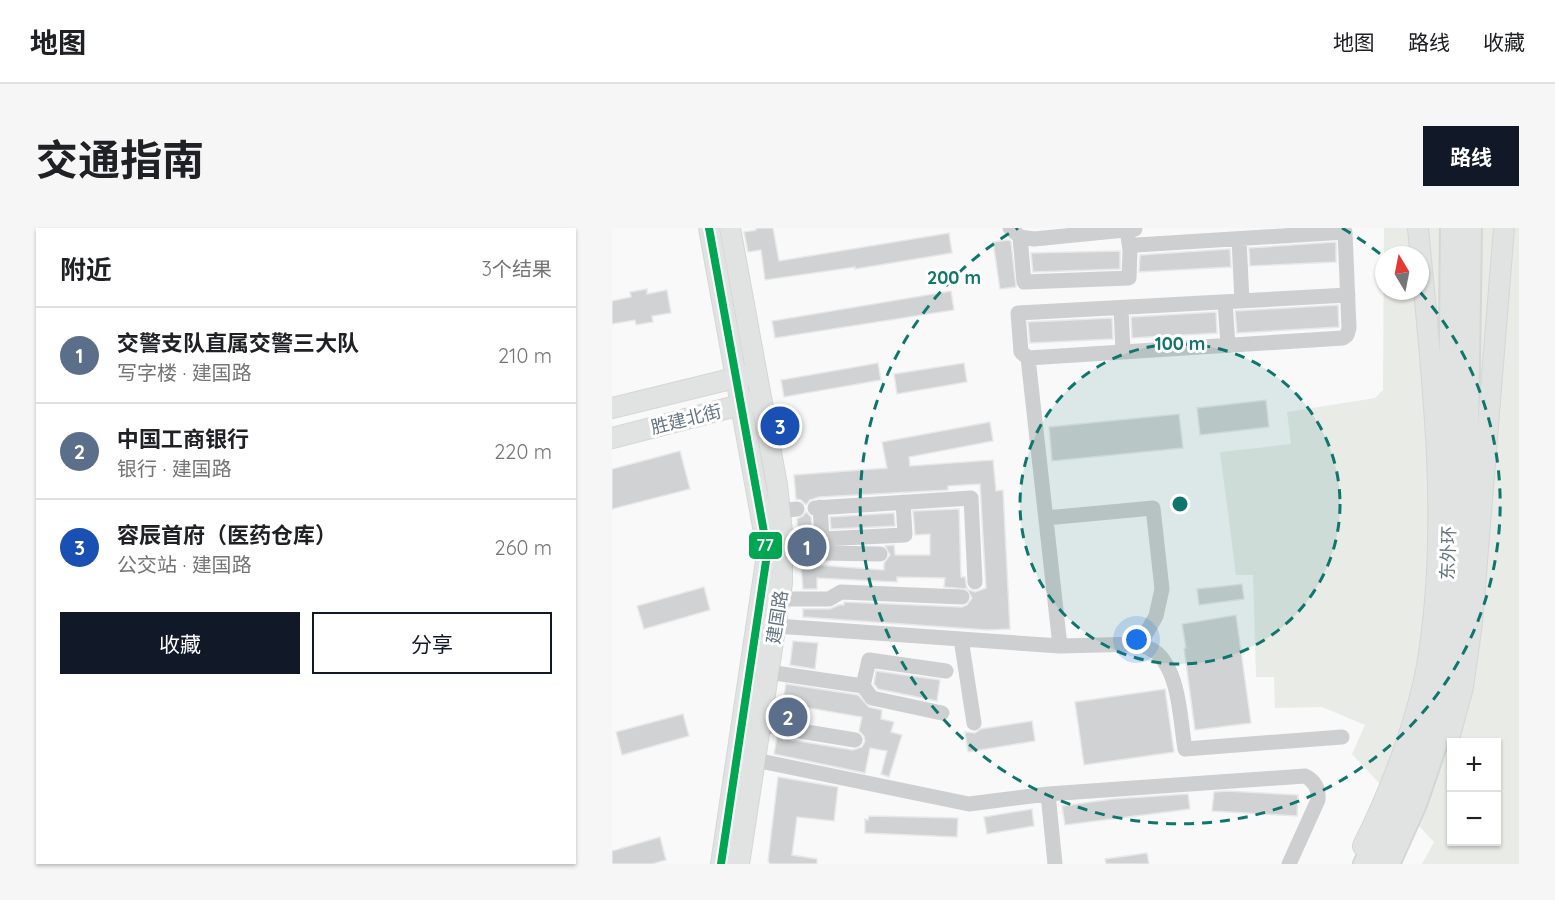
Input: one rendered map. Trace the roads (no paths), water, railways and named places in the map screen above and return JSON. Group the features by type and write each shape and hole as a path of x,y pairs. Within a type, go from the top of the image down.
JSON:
{"highway":[{"name":"东外环","path":"1365,864 1421,738 1441,646 1448,574 1452,228"},
{"name":"东外环","path":"1388,864 1415,804 1443,725 1457,651 1465,569 1470,228"}],"main road":[{"name":"建国路","path":"709,228 735,377 751,403 777,485 788,510 780,599 767,624 721,864"},
{"name":"建国路","path":"730,228 756,373 751,403 766,549 768,672 777,727 755,760 739,864"},
{"path":"1354,864 1369,835 1389,785 1414,714 1429,655 1436,587 1436,448 1418,228"},
{"path":"1415,804 1446,747 1463,687 1472,623 1504,228"},
{"name":"胜建北街","path":"612,408 756,373"},
{"name":"胜建北街","path":"612,438 751,403"}],"street":[{"path":"1131,229 1130,278 1024,282 1015,232 1034,239 1131,229"},
{"path":"1028,358 1343,338 1347,334 1349,328 1345,232 1137,245"},
{"path":"1239,239 1242,301"},
{"path":"1060,646 1028,358 1021,352 1018,313 1348,296"},
{"path":"1225,302 1228,345"},
{"path":"1121,308 1124,352"},
{"path":"880,554 823,553 818,508 970,498 975,582"},
{"path":"822,539 905,535 903,502"},
{"path":"1046,518 1153,508 1161,596 1156,616 1140,644"},
{"path":"780,599 829,599 841,592 962,597"},
{"path":"767,624 1060,646 1140,644 1155,652 1166,664 1174,679 1185,749 1342,737"},
{"path":"961,639 974,723"},
{"path":"863,686 869,660 946,671"},
{"path":"768,672 863,686 872,698 942,712"},
{"path":"777,727 855,740"},
{"path":"755,760 969,804 1048,794 1305,776 1315,784 1318,790 1318,800 1289,864"},
{"path":"1048,794 1055,864"}],"place":[{"name":"容辰首府（医药仓库）","path":"780,426"},
{"name":"交警支队直属交警三大队","path":"807,547"},
{"name":"中国工商银行","path":"788,717"}]}
